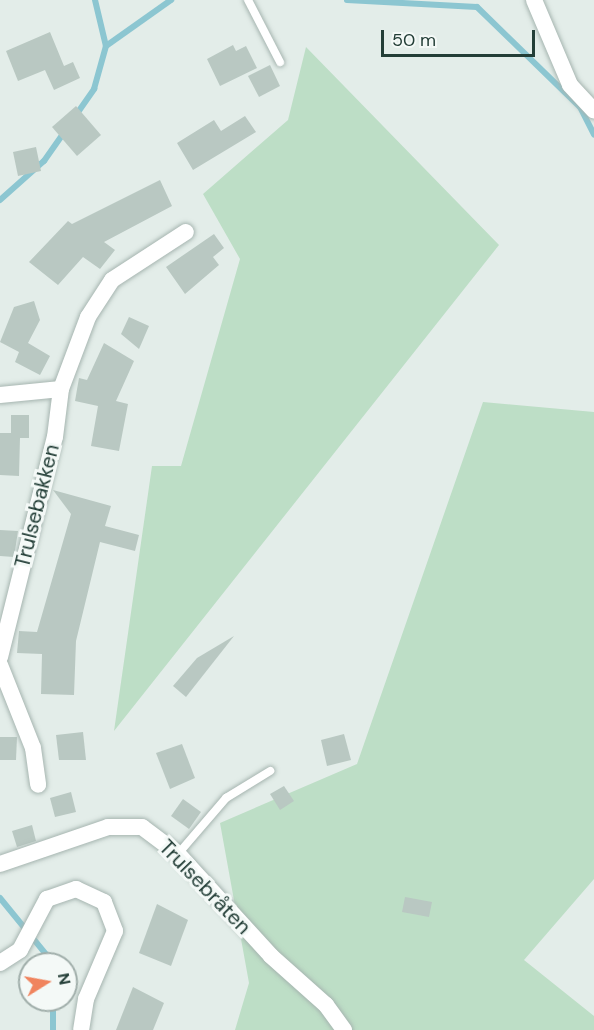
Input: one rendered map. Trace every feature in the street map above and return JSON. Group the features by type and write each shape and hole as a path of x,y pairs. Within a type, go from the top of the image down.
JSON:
{"street":[{"path":"534,0 570,86 589,106"},
{"name":"Trulsebakken","path":"0,657 53,447 61,389 88,317 112,280 186,232"},
{"path":"0,394 61,389"},
{"path":"0,665 33,748 38,785"},
{"name":"Trulsebråten","path":"0,864 128,824 149,831 178,854 271,956 326,1005 344,1030"},
{"path":"0,963 20,950 47,898 76,889 104,902 115,931 86,999 81,1030"}],"lane":[{"path":"248,0 280,62"},
{"path":"178,854 226,798 270,771"}],"green space":[{"path":"306,47 499,245 114,731 152,466 181,466 240,259 203,194 288,120"},
{"path":"483,402 594,412 594,879 524,960 594,1016 594,1030 235,1030 249,983 220,823 357,764"}],"building":[{"path":"50,32 64,66 73,62 80,78 54,90 45,70 18,81 6,51"},
{"path":"233,45 236,51 246,46 257,68 220,86 207,59"},
{"path":"270,65 280,86 259,97 248,76"},
{"path":"76,106 101,135 77,156 52,127"},
{"path":"245,116 256,132 193,170 177,143 214,120 221,131"},
{"path":"36,147 41,171 18,176 13,152"},
{"path":"160,180 172,206 104,242 115,250 100,269 83,257 58,285 29,262 68,221 72,224"},
{"path":"214,234 224,248 213,257 219,265 185,294 166,267"},
{"path":"34,301 40,320 28,343 50,356 40,375 15,362 19,352 0,342 14,307"},
{"path":"129,317 149,326 139,349 121,334"},
{"path":"104,343 134,361 116,401 128,404 119,451 91,446 98,406 75,401 79,378 87,380"},
{"path":"11,415 29,415 29,438 20,438 19,476 0,475 0,433 11,433"},
{"path":"53,490 111,506 105,526 139,535 135,551 100,542 76,641 74,695 41,694 42,654 17,653 19,631 37,632 71,514"},
{"path":"0,530 18,531 14,557 0,556"},
{"path":"234,636 186,697 173,686 197,658"},
{"path":"83,732 86,760 59,760 56,735"},
{"path":"344,734 351,760 327,766 321,740"},
{"path":"0,737 17,737 16,760 0,760"},
{"path":"182,744 195,778 170,789 156,753"},
{"path":"284,786 294,801 280,810 270,794"},
{"path":"71,792 76,812 55,817 50,798"},
{"path":"183,799 201,812 189,829 171,816"},
{"path":"32,825 36,841 17,847 12,831"},
{"path":"405,897 432,902 429,917 402,912"},
{"path":"157,904 188,920 171,966 139,953"},
{"path":"133,987 164,1003 153,1030 116,1030"}],"waterway":[{"path":"95,0 106,46"},
{"path":"76,115 94,89 106,46 171,0"},
{"path":"347,0 477,7 580,107 594,135"},
{"path":"0,200 44,161 65,131"},
{"path":"0,898 44,952"},
{"path":"53,1012 53,1030"}]}
